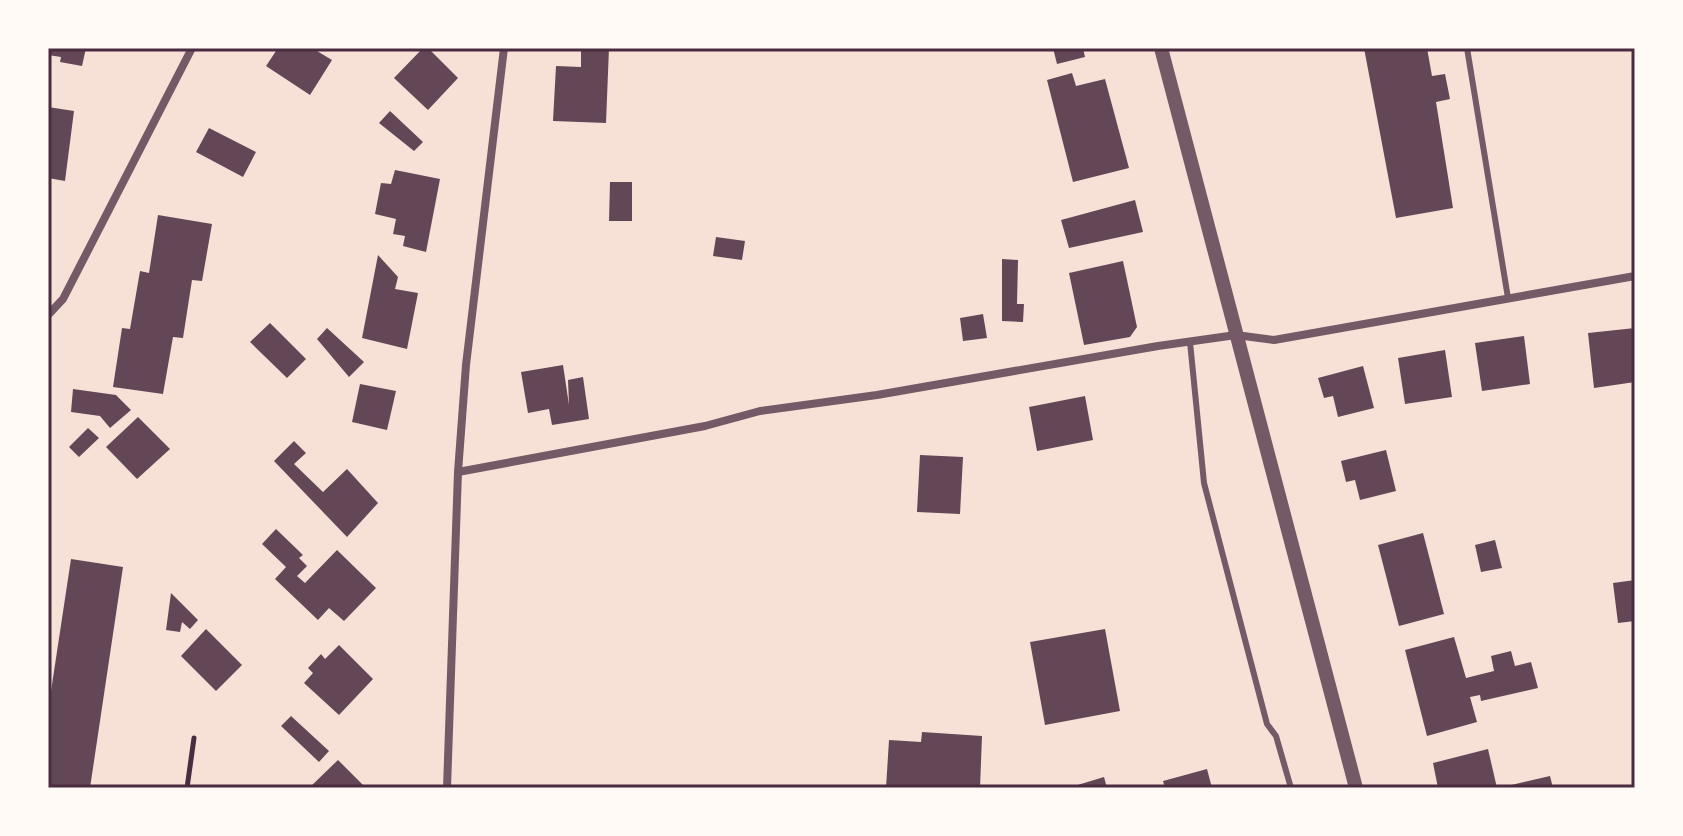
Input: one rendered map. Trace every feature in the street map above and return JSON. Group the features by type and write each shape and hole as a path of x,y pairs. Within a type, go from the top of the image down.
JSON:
{"street":[{"path":"48,315 63,299 192,48"},
{"path":"447,788 458,472 466,365 504,48"},
{"path":"1161,48 1356,788"},
{"path":"458,472 705,426 760,411 865,397 1236,335 1274,340 1635,276"}],"lane":[{"path":"1467,48 1508,298"},
{"path":"1190,342 1204,483 1267,724 1276,736 1291,788"}],"path":[{"path":"187,788 194,738"}],"building":[{"path":"48,48 86,48 82,66 60,62 61,57 48,55"},
{"path":"278,48 312,48 332,60 310,95 266,66"},
{"path":"423,48 428,48 458,78 428,110 394,78"},
{"path":"581,48 609,48 606,123 553,121 556,66 581,67"},
{"path":"1053,48 1083,48 1085,57 1057,64"},
{"path":"1364,48 1427,48 1432,76 1445,74 1450,99 1436,102 1453,208 1396,218"},
{"path":"1072,73 1076,86 1105,79 1129,168 1073,182 1047,80"},
{"path":"48,107 74,111 65,181 48,178"},
{"path":"390,111 423,142 414,151 379,123"},
{"path":"209,128 256,152 243,177 196,152"},
{"path":"395,170 440,179 426,252 403,246 405,236 393,234 396,219 375,214 381,183 391,184"},
{"path":"610,182 632,182 632,221 609,221"},
{"path":"1135,200 1143,232 1069,248 1061,220"},
{"path":"158,215 212,224 202,281 192,280 183,338 173,337 163,394 113,387 122,328 130,329 140,271 149,273"},
{"path":"716,237 745,241 742,260 713,256"},
{"path":"378,255 398,277 395,289 418,293 407,349 362,338"},
{"path":"1002,259 1018,260 1017,304 1024,304 1023,322 1002,321"},
{"path":"1123,261 1137,327 1130,337 1084,345 1069,273"},
{"path":"983,314 987,338 963,341 960,318"},
{"path":"270,323 306,359 287,378 250,342"},
{"path":"327,328 364,362 349,377 317,339"},
{"path":"1635,328 1635,382 1594,388 1588,333"},
{"path":"1524,336 1530,384 1482,391 1475,343"},
{"path":"1445,350 1452,397 1405,404 1398,358"},
{"path":"563,365 569,405 568,380 583,377 589,419 552,425 549,409 528,413 521,372"},
{"path":"1363,366 1374,408 1338,417 1333,396 1324,398 1318,378"},
{"path":"360,384 396,391 387,430 352,422"},
{"path":"73,389 116,395 131,410 110,428 100,416 71,412"},
{"path":"1085,396 1093,440 1037,451 1029,407"},
{"path":"138,417 170,449 137,479 106,447"},
{"path":"88,428 99,438 79,457 69,447"},
{"path":"294,441 306,453 294,464 323,492 347,469 378,503 347,537 274,461"},
{"path":"1386,450 1396,491 1360,500 1355,480 1346,482 1341,461"},
{"path":"920,455 963,457 960,514 917,512"},
{"path":"276,529 303,555 299,558 307,566 297,576 305,583 337,550 376,588 344,621 329,608 318,620 275,579 286,567 262,544"},
{"path":"1423,533 1444,614 1399,626 1378,545"},
{"path":"1495,540 1502,568 1481,572 1475,545"},
{"path":"71,559 123,567 90,788 48,788 48,711"},
{"path":"1635,580 1635,621 1618,623 1613,583"},
{"path":"171,593 198,620 190,629 182,622 180,632 166,630"},
{"path":"206,629 242,665 216,691 181,656"},
{"path":"1105,629 1120,711 1045,725 1030,642"},
{"path":"1454,637 1466,678 1494,671 1491,656 1511,651 1515,666 1531,662 1538,688 1481,701 1480,695 1470,697 1477,722 1427,736 1405,650"},
{"path":"339,645 373,679 339,715 304,683 313,673 308,668 321,654 325,659"},
{"path":"291,716 329,751 319,762 281,726"},
{"path":"922,732 982,736 980,788 886,788 889,740 921,742"},
{"path":"1488,749 1497,788 1438,788 1433,763"},
{"path":"338,760 366,788 309,788"},
{"path":"1207,769 1212,788 1165,788 1163,781"},
{"path":"1550,776 1553,788 1503,788 1503,787"},
{"path":"1104,777 1107,788 1071,788 1071,787"}]}
